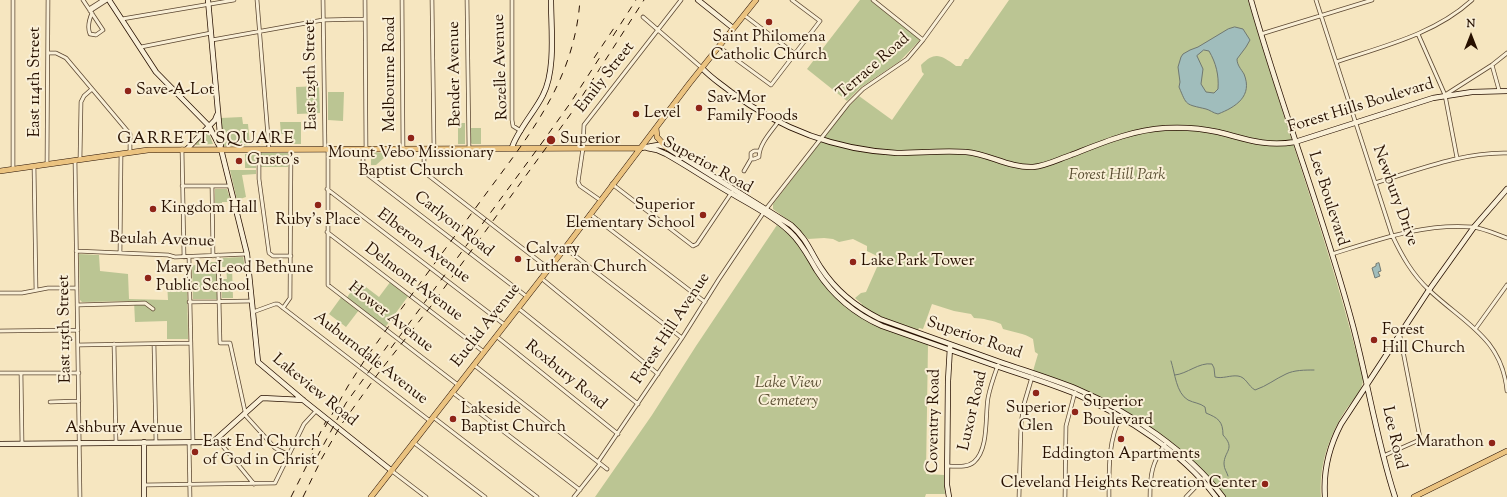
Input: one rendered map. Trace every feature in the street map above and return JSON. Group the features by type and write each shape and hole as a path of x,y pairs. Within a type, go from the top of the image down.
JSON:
{"main road":[{"name":"Euclid Avenue","path":"371,497 755,0"},
{"path":"656,128 657,137 666,147"},
{"path":"0,171 148,150 641,148"},
{"path":"1414,497 1507,451"}],"street":[{"path":"13,0 13,169"},
{"name":"East 114th Street","path":"48,0 48,164"},
{"path":"83,0 90,11 103,30 96,35 90,34 88,21 90,11 103,0"},
{"path":"90,11 108,0"},
{"name":"Lakeview Road","path":"108,0 141,47 156,72 209,126 221,149 247,254 258,362 303,400 426,497"},
{"path":"122,19 208,2 234,0"},
{"path":"257,0 269,149"},
{"name":"East 125th Street","path":"323,0 328,285"},
{"name":"Carlyon Road","path":"365,0 363,169 368,175 526,296"},
{"name":"Melbourne Road","path":"402,0 403,148"},
{"path":"432,0 434,148"},
{"name":"Bender Avenue","path":"467,0 469,148"},
{"name":"Rozelle Avenue","path":"512,0 512,120 513,126 521,131"},
{"path":"512,148 514,141 543,95 550,79 551,0"},
{"name":"Emily Street","path":"600,200 580,186 578,182 583,148 584,125 681,0"},
{"path":"698,0 733,28"},
{"path":"719,47 771,86 820,21 792,0"},
{"path":"873,0 923,40"},
{"name":"Terrace Road","path":"765,211 856,95 902,63 923,40 952,0"},
{"name":"Lee Boulevard","path":"1251,0 1295,142 1332,254 1368,384"},
{"name":"Newbury Drive","path":"1316,0 1392,235 1411,271 1429,290 1476,328 1494,349 1505,370 1507,391"},
{"path":"1261,34 1372,0"},
{"path":"1336,62 1418,34 1447,20 1472,0"},
{"path":"208,2 221,149"},
{"path":"744,15 795,54"},
{"path":"643,17 702,68"},
{"path":"212,40 324,20 365,19"},
{"path":"141,47 211,33"},
{"path":"1418,34 1445,95 1458,158"},
{"path":"48,53 56,53 66,58 130,134 130,152"},
{"path":"1445,95 1492,65 1507,53"},
{"path":"1492,65 1499,90"},
{"name":"Forest Hills Boulevard","path":"702,68 709,76 737,97 778,122 820,139 856,148 885,152 971,152 1012,165 1033,167 1049,163 1122,136 1141,131 1163,128 1194,128 1265,144 1282,144 1295,142 1445,95 1507,90"},
{"name":"East 115th Street","path":"80,497 79,373 76,288 78,160 81,102 84,96 92,89"},
{"path":"184,257 182,186 184,149 217,118 218,111"},
{"path":"751,159 759,157 759,151 778,122"},
{"name":"Superior Road","path":"641,148 658,145 666,147 732,192"},
{"path":"424,148 424,172 548,268"},
{"name":"Superior Road","path":"641,148 662,151 765,211 794,235 818,267 835,286 853,303 869,314 950,347"},
{"path":"259,149 259,178 270,253 273,256 290,256"},
{"path":"253,312 275,304 283,308 290,298 291,149"},
{"path":"744,171 751,159 751,153 754,150 759,151"},
{"path":"120,252 121,154"},
{"path":"1375,183 1458,158 1480,155 1507,154"},
{"path":"34,166 36,290"},
{"path":"612,184 693,246 698,244 732,192"},
{"path":"182,186 230,186"},
{"path":"212,186 214,256"},
{"name":"Elberon Avenue","path":"327,189 505,325"},
{"path":"1325,497 1325,474 1329,453 1341,424 1429,290 1474,227 1507,189"},
{"name":"Forest Hill Avenue","path":"574,497 599,463 765,211"},
{"path":"590,214 706,302"},
{"path":"1332,254 1392,235 1435,227 1474,227 1507,238"},
{"name":"Delmont Avenue","path":"327,232 484,352"},
{"path":"564,248 682,338"},
{"name":"Beulah Avenue","path":"76,251 120,252 184,257 247,254"},
{"path":"218,255 220,343 230,343 246,416 275,448 289,455"},
{"path":"189,257 191,343 190,497"},
{"name":"Superior Road","path":"818,267 830,289 845,303 872,321 1076,391 1122,414 1165,444 1222,497"},
{"path":"541,278 658,374"},
{"name":"Hower Avenue","path":"328,285 458,385"},
{"path":"830,289 835,286"},
{"path":"1476,328 1506,287"},
{"path":"0,293 22,293 48,288 76,288"},
{"path":"189,302 252,301"},
{"path":"77,305 145,303 153,309"},
{"name":"Auburndale Avenue","path":"283,308 537,497"},
{"path":"518,308 638,404"},
{"path":"0,331 78,330"},
{"name":"Roxbury Road","path":"496,336 618,434"},
{"path":"1383,456 1417,441 1420,438 1400,336"},
{"path":"78,345 191,343"},
{"path":"114,344 116,442"},
{"path":"154,344 156,442"},
{"name":"Coventry Road","path":"949,497 947,487 947,466 950,347"},
{"name":"Luxor Road","path":"947,466 968,466 975,462 978,457 983,444 986,427 988,396 998,364"},
{"path":"474,365 607,469"},
{"path":"0,373 79,373"},
{"path":"22,373 22,443"},
{"path":"1019,497 1022,419 1024,404 1033,376"},
{"name":"Lee Road","path":"1368,384 1383,456 1395,497"},
{"path":"1065,497 1066,426 1076,391"},
{"path":"452,392 580,490"},
{"path":"254,484 217,439 262,398 303,400"},
{"path":"50,402 79,401"},
{"path":"144,485 275,483 305,424 316,410"},
{"path":"1109,497 1110,450 1114,432 1122,414"},
{"name":"Ashbury Avenue","path":"0,444 80,442 213,442 217,439"},
{"path":"144,442 144,497"},
{"path":"413,442 485,497"},
{"path":"1150,497 1150,479 1152,468 1165,444"},
{"path":"1186,497 1204,479"},
{"name":"Superior Road","path":"1204,479 1216,497"}],"green space":[{"path":"860,0 871,0 919,37 920,40 900,61 860,88 847,101 807,69"},
{"name":"Forest Hill Park","path":"1009,0 1248,0 1323,236 1351,331 1363,379 1359,392 1339,421 1329,442 1323,463 1321,497 1226,497 1201,470 1142,421 1089,393 1033,371 1038,354 1035,352 1033,339 1022,334 1003,329 1001,324 974,318 971,314 954,311 932,304 923,329 919,328 918,330 880,317 861,306 862,304 855,298 861,293 866,292 881,258 867,251 867,246 853,239 839,242 833,239 824,238 808,239 792,223 773,209 773,204 846,109 859,96 892,120 924,74 922,72 921,65 930,58 938,56 946,59 956,66 961,66 965,59 968,59"},
{"path":"319,86 320,113 297,114 296,87"},
{"path":"328,92 344,92 343,121 328,120"},
{"path":"242,117 243,124 248,124 250,145 224,146 221,118"},
{"path":"280,122 301,122 301,144 292,144 292,134 281,134"},
{"path":"458,123 465,123 465,144 458,144"},
{"path":"470,128 481,128 481,144 472,144 470,142"},
{"path":"208,131 213,144 196,145 196,144"},
{"path":"371,152 384,153 384,158 376,165 371,165"},
{"path":"261,153 288,153 288,167 261,167"},
{"path":"245,154 256,154 256,168 245,168"},
{"path":"230,170 256,170 256,174 242,175 246,197 237,200"},
{"path":"215,189 227,189 231,202 222,202 222,208 215,208"},
{"name":"Lake View Cemetery","path":"777,225 798,245 822,282 844,305 883,328 928,344 926,474 944,475 945,494 926,494 925,497 595,497 652,415"},
{"path":"79,254 99,255 100,271 128,274 129,299 168,300 167,282 187,282 188,339 167,339 167,321 135,322 134,301 82,302 80,300"},
{"path":"243,257 245,267 232,267 233,298 222,298 221,279 227,279 226,267 221,267 221,258"},
{"path":"211,262 216,262 217,299 193,299 192,265 209,266"},
{"path":"358,281 379,297 391,281 409,295 384,329 359,310 346,327 329,314 342,296 346,299"}],"water":[{"path":"1235,27 1243,29 1250,40 1237,59 1238,65 1244,74 1246,89 1241,100 1237,104 1218,114 1207,109 1190,105 1186,101 1179,87 1180,82 1178,67 1183,54 1228,29","holes":["1204,50 1209,51 1214,60 1217,74 1218,89 1214,93 1206,92 1201,84 1203,69 1197,56"]},
{"path":"1379,263 1381,271 1378,272 1380,276 1375,278 1372,268"}],"waterway":[{"path":"1171,361 1178,388 1184,397 1205,407 1206,413 1217,418 1221,423 1223,435 1229,444 1224,460 1224,467 1228,476"},
{"path":"1175,375 1184,373 1198,366 1212,364 1215,377 1241,377 1255,390 1289,373 1300,370 1314,370"}],"railway":[{"path":"325,427 366,358 512,158 544,110 568,59 576,31 580,0"},
{"path":"613,36 636,0"},
{"path":"303,497 322,458 341,425 377,375 431,306 570,115 644,0"},
{"path":"594,58 614,28"},
{"path":"391,348 544,140 602,54"},
{"path":"317,457 346,403 391,341"},
{"path":"312,450 326,421"},
{"path":"291,497 316,447"}],"place":[{"name":"Saint Philomena Catholic Church","path":"769,22"},
{"name":"Save-A-Lot","path":"128,91"},
{"name":"Sav-Mor Family Foods","path":"699,108"},
{"name":"Level","path":"636,114"},
{"name":"Mount Vebo Missionary Baptist Church","path":"411,138"},
{"name":"Superior","path":"551,140"},
{"name":"Gusto's","path":"239,161"},
{"name":"Ruby's Place","path":"318,205"},
{"name":"Kingdom Hall","path":"153,209"},
{"name":"Superior Elementary School","path":"703,215"},
{"name":"Calvary Lutheran Church","path":"518,259"},
{"name":"Lake Park Tower","path":"853,262"},
{"name":"Mary McLeod Bethune Public School","path":"148,278"},
{"name":"Forest Hill Church","path":"1374,340"},
{"name":"Superior Glen","path":"1036,393"},
{"name":"Superior Boulevard","path":"1075,412"},
{"name":"Lakeside Baptist Church","path":"453,419"},
{"name":"Eddington Apartments","path":"1121,439"},
{"name":"Marathon","path":"1492,443"},
{"name":"East End Church of God in Christ","path":"195,452"},
{"name":"Cleveland Heights Recreation Center","path":"1265,484"}],"district":[{"name":"GARRETT SQUARE","path":"206,140"}]}
